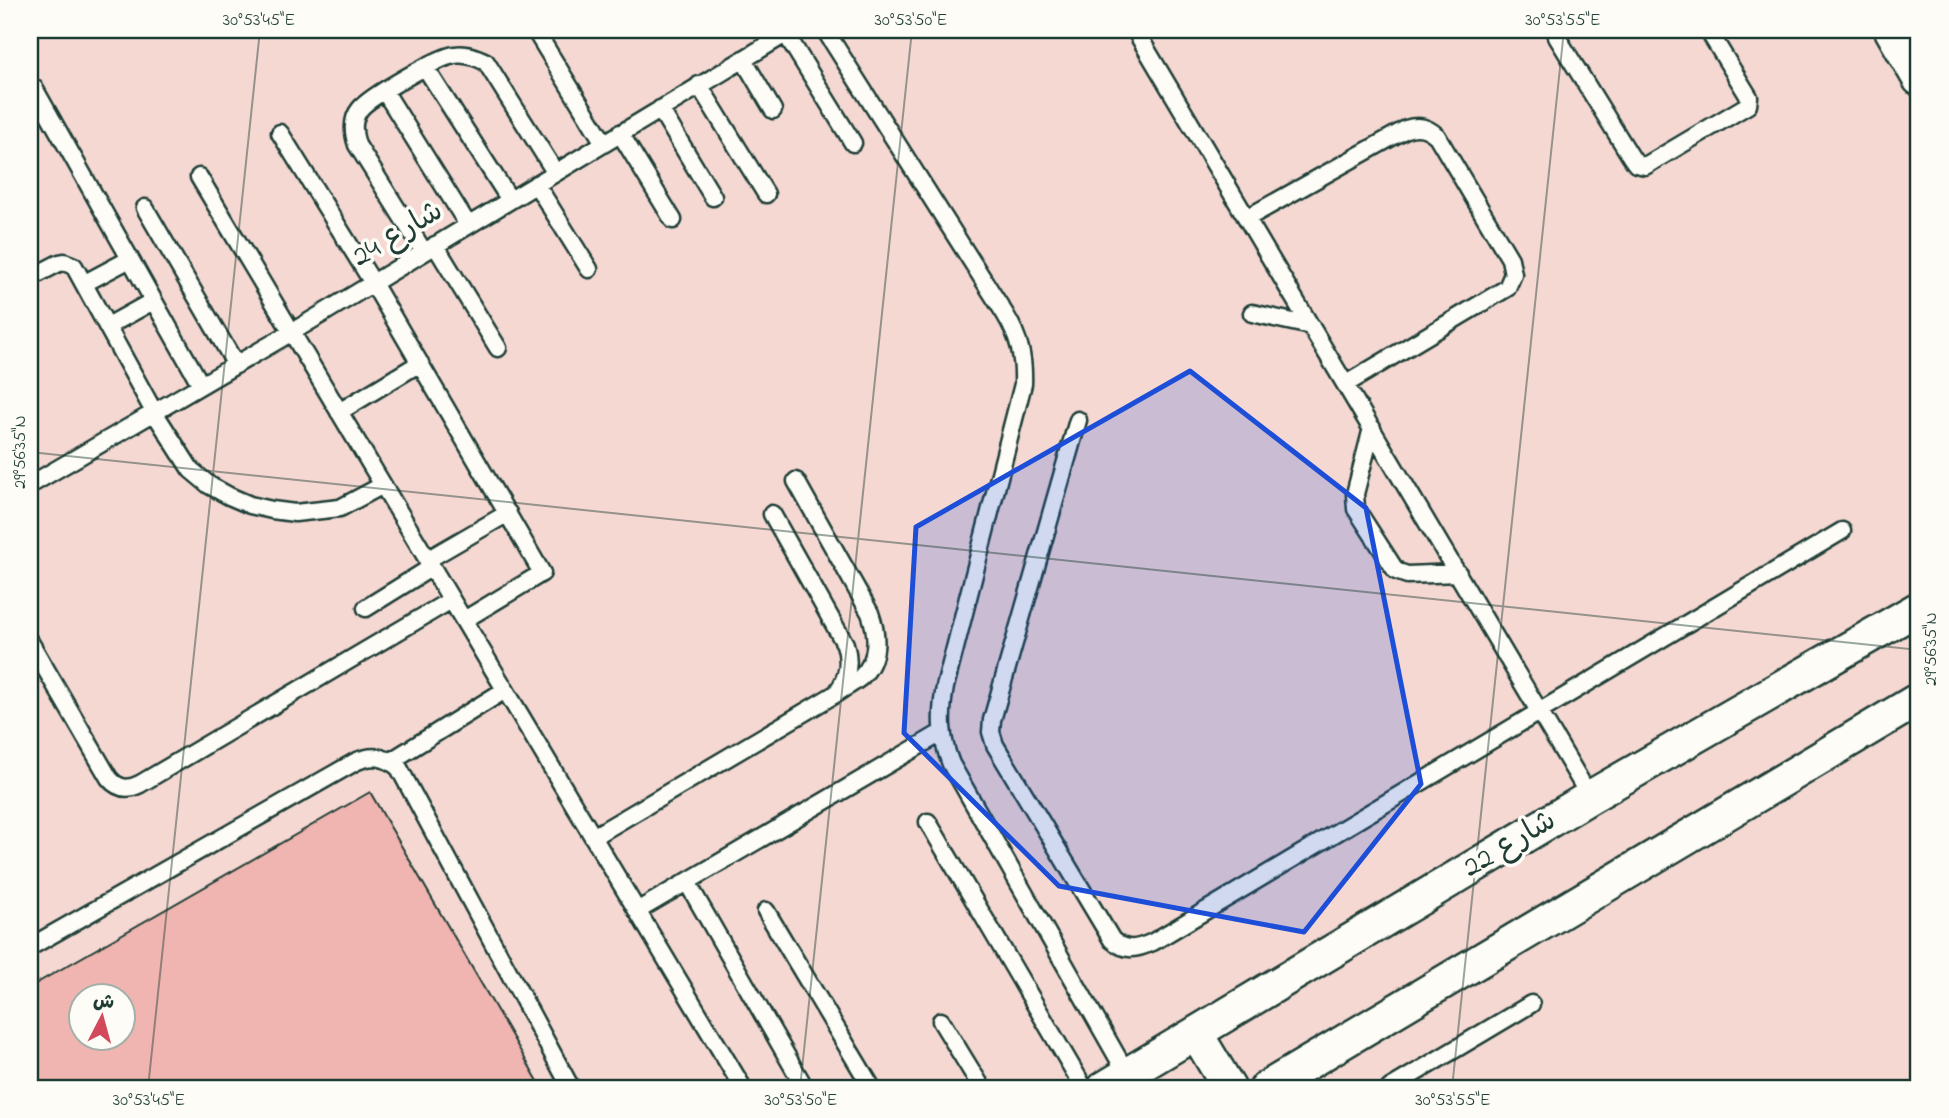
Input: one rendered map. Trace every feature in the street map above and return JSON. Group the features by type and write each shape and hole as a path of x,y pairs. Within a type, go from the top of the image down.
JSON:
{"street":[{"path":"1891,30 1919,79"},
{"name":"شارع 22","path":"1115,1081 1591,797 1919,608"},
{"path":"1266,1088 1919,699"},
{"path":"1196,1033 1229,1088"}],"lane":[{"path":"535,30 604,143"},
{"path":"825,30 1015,330 1021,347 1023,384 945,687 941,733 955,772 1115,1081"},
{"path":"1135,30 1591,797"},
{"path":"1556,30 1557,37 1636,164 1645,166 1748,105 1749,97 1711,31"},
{"path":"789,32 853,143"},
{"name":"شارع 24","path":"32,477 236,365 789,32"},
{"path":"498,348 357,145 353,133 354,120 360,108 425,68 452,55 475,57 486,62 555,172"},
{"path":"743,59 774,110"},
{"path":"425,68 510,200"},
{"path":"699,85 765,194"},
{"path":"34,88 201,385"},
{"path":"385,92 468,225"},
{"path":"660,109 713,197"},
{"path":"1247,218 1406,128 1423,127 1431,130 1451,158 1510,259 1513,266 1511,281 1507,288 1346,384"},
{"path":"279,132 373,283 542,573 464,620"},
{"path":"620,133 673,220"},
{"path":"199,177 743,1088"},
{"path":"536,184 589,269"},
{"path":"145,208 236,365"},
{"path":"85,283 130,259"},
{"path":"30,278 64,262 74,266 154,412 191,470 209,485 250,505 295,513 340,508 383,485"},
{"path":"108,326 153,301"},
{"path":"1252,313 1311,326"},
{"path":"339,412 420,363"},
{"path":"1078,420 992,720 991,732 995,745 1112,940 1127,949 1136,949 1153,942 1842,531"},
{"path":"1372,428 1354,501 1360,515 1396,571 1407,575 1458,573"},
{"path":"593,837 837,693 860,678 869,667 877,640 875,626 796,481"},
{"path":"366,608 429,563 508,513"},
{"path":"772,514 845,644 848,669 837,693"},
{"path":"30,642 109,778 120,788 127,788 140,784 451,600"},
{"path":"391,761 505,690"},
{"path":"637,911 941,733"},
{"path":"30,947 355,762 373,756 391,761 399,768 571,1088"},
{"path":"928,822 1084,1088"},
{"path":"687,882 805,1088"},
{"path":"766,911 872,1088"},
{"path":"1390,1088 1531,1004"},
{"path":"941,1021 982,1088"}],"highlighted area":[{"path":"1190,371 1366,508 1421,784 1304,932 1059,886 904,733 916,527"}],"shaded area":[{"path":"30,30 1919,30 1919,1088 30,1088"}],"building":[{"path":"370,792 542,1088 30,1088 30,987"}]}
